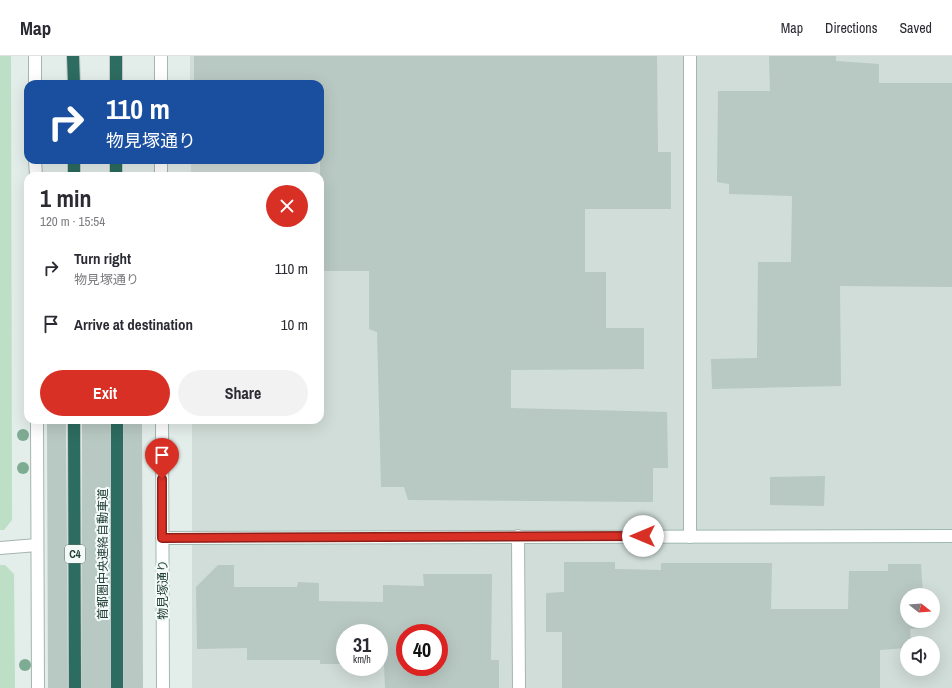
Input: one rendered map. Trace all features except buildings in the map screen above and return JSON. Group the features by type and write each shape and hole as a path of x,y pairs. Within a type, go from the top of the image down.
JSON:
{"highway":[{"path":"74,56 74,80"},
{"path":"116,56 116,80"},
{"name":"C4","path":"74,424 75,688"},
{"name":"首都圏中央連絡自動車道","path":"116,424 117,688"}],"street":[{"path":"35,56 35,80"},
{"path":"161,56 161,80"},
{"path":"690,56 690,536"},
{"path":"37,424 38,688"},
{"name":"物見塚通り","path":"162,424 163,688"},
{"path":"518,536 518,688"},
{"path":"162,538 952,536"},
{"path":"0,548 37,545"}],"shaded area":[{"path":"190,56 952,56 952,688 192,688 192,424 324,424 324,172 191,172 191,164 324,164 324,80 190,80"}],"green space":[{"path":"0,56 11,56 12,520 4,530 0,530"},
{"path":"0,565 5,565 14,574 15,688 0,688"}],"route":[{"path":"162,479 162,538 643,536"}]}
